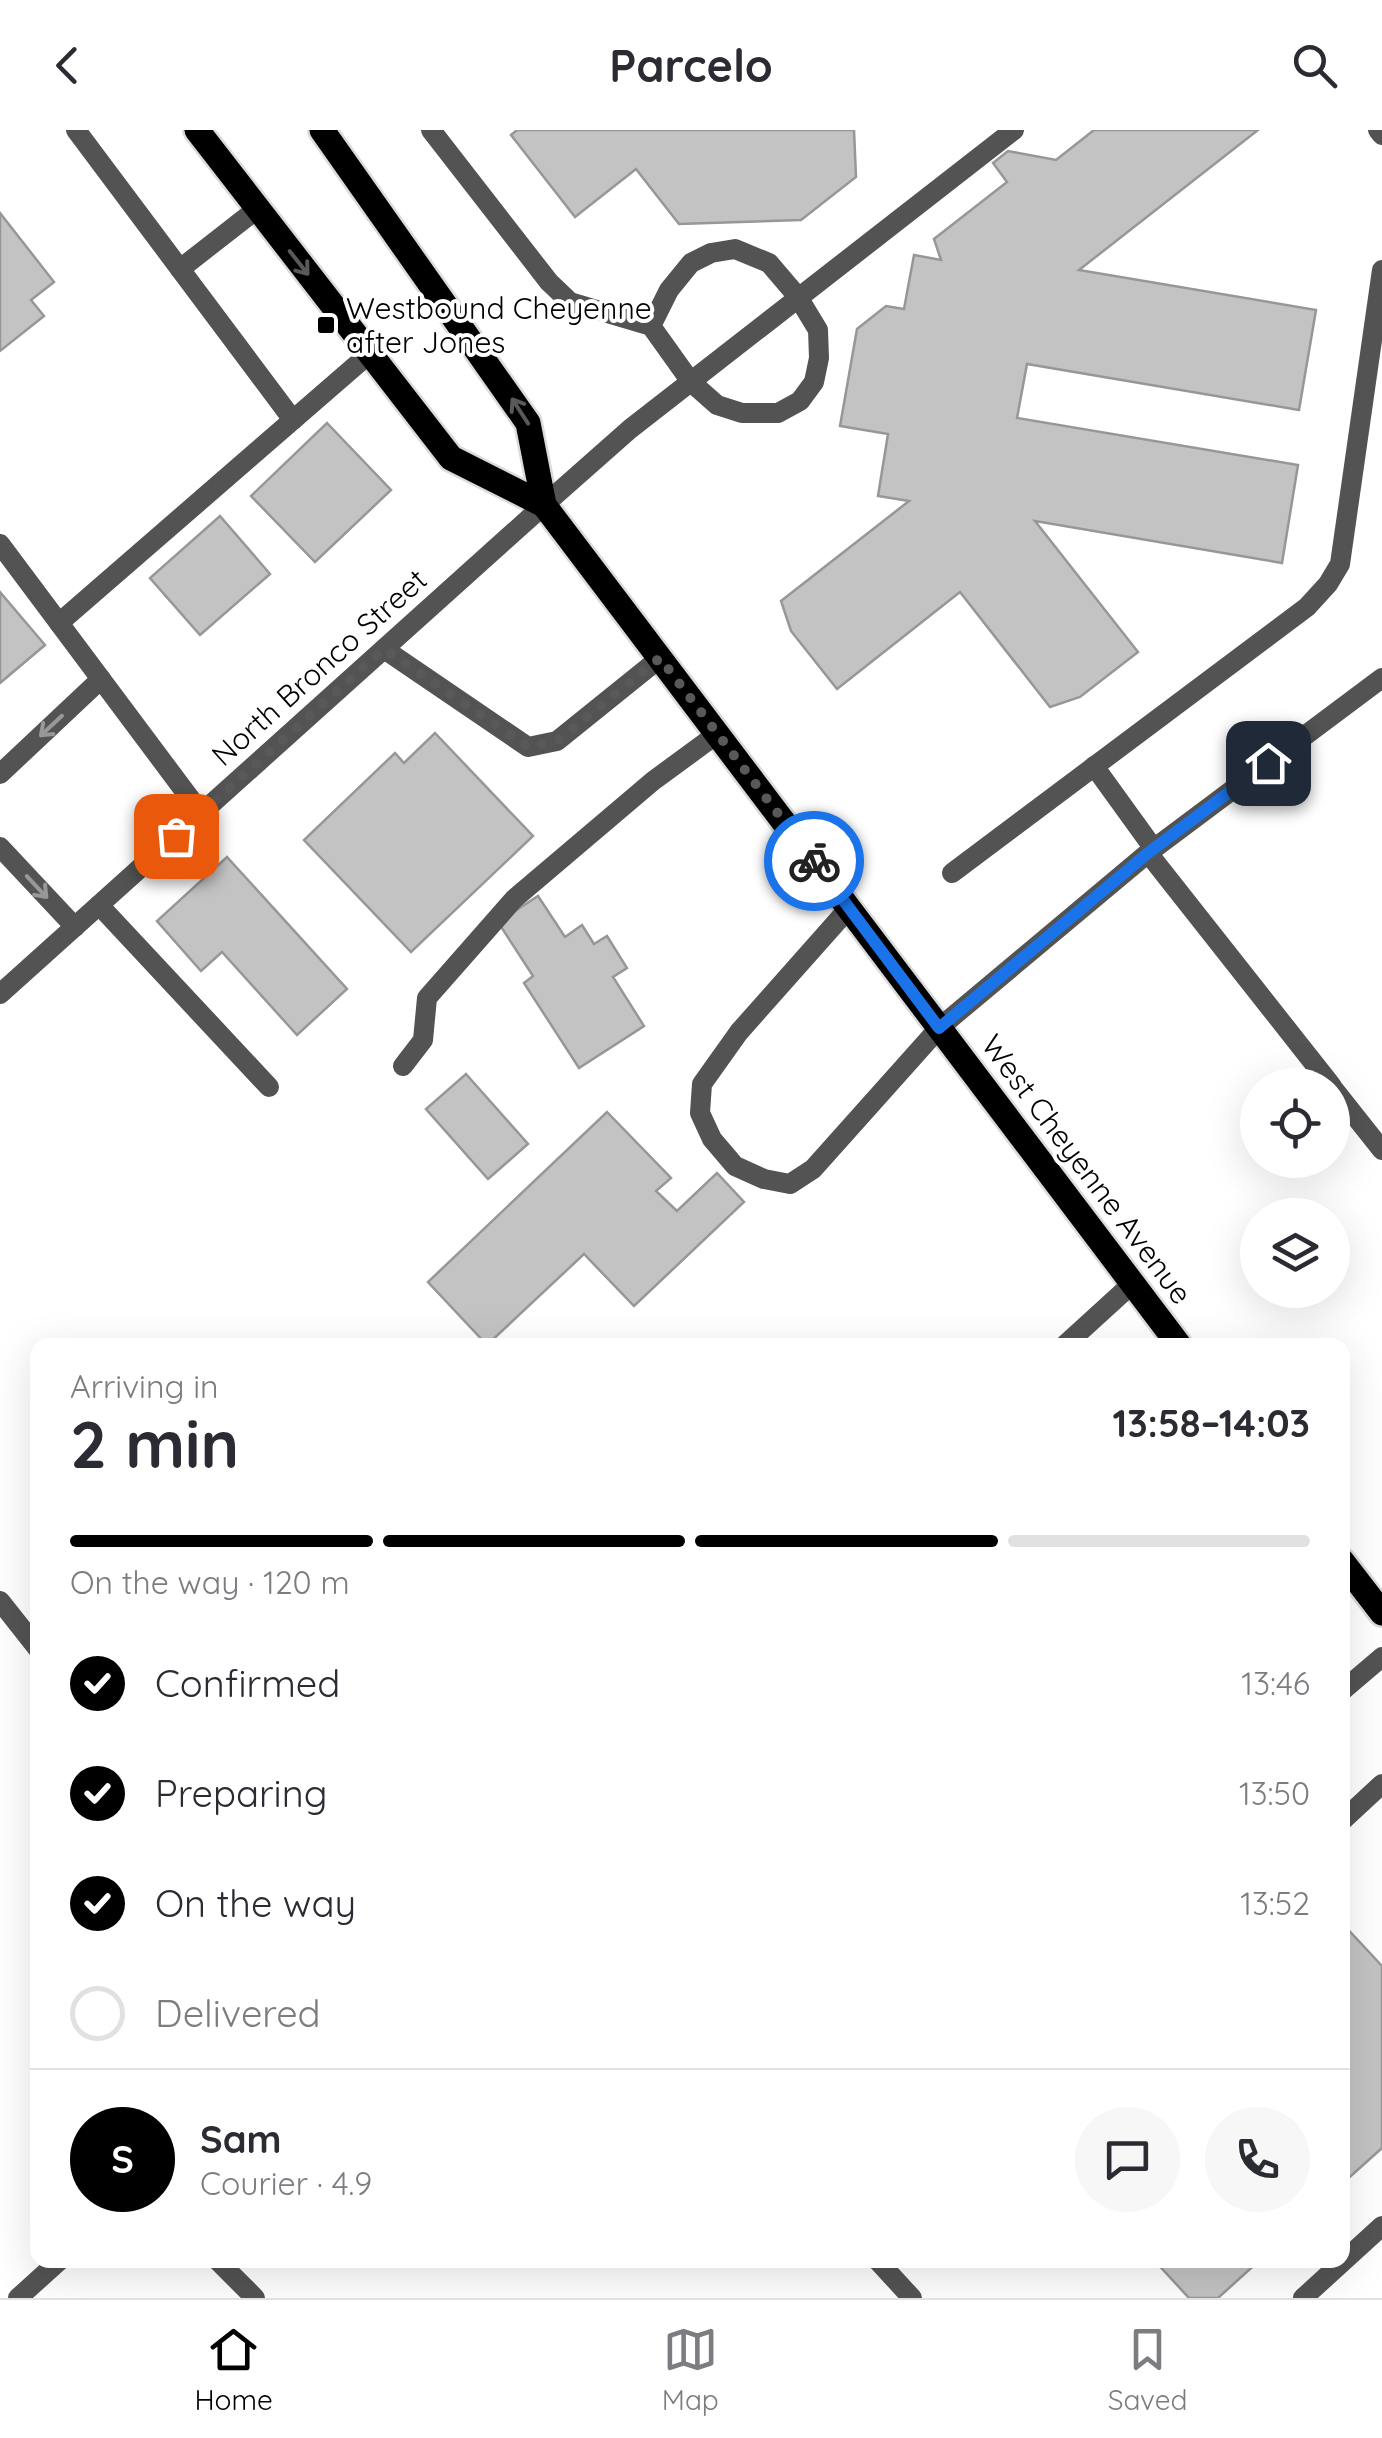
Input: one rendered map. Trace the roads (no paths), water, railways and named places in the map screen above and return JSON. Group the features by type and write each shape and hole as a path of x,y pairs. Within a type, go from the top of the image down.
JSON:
{"main road":[{"name":"West Cheyenne Avenue","path":"197,130 451,458 544,504"},
{"name":"West Cheyenne Avenue","path":"322,130 528,422 544,504 1175,1338"},
{"path":"1350,1571 1382,1613"}],"street":[{"path":"76,130 293,420"},
{"path":"431,130 549,282 570,302 651,326 691,382 717,405 742,412 778,413 800,401 814,382 819,358 818,330 798,297 769,262 735,249 711,253 691,263 669,290 651,326"},
{"name":"North Bronco Street","path":"0,994 630,429 1014,130"},
{"path":"180,269 257,209"},
{"path":"952,873 1307,607 1328,584 1340,564 1382,270"},
{"path":"60,623 369,354"},
{"path":"0,544 201,813"},
{"path":"384,649 528,747 557,741 660,658"},
{"path":"849,908 739,1032 702,1084 700,1113 712,1139 735,1166 764,1178 790,1184 813,1169 939,1028 1151,851 1382,678"},
{"path":"0,774 101,679"},
{"path":"404,1066 423,1040 427,998 514,900 658,777 717,734"},
{"path":"1094,766 1151,851 1318,1068"},
{"path":"0,846 74,927"},
{"path":"99,905 269,1087"},
{"path":"1350,1109 1382,1150"},
{"path":"1073,1338 1132,1283"},
{"path":"0,1600 30,1639"},
{"path":"1350,1683 1382,1657"},
{"path":"1350,1814 1382,1784"},
{"path":"1350,2255 1382,2226"},
{"path":"18,2298 51,2268"},
{"path":"225,2268 255,2298"},
{"path":"884,2268 912,2298"},
{"path":"1303,2298 1336,2268"}],"place":[{"name":"Westbound Cheyenne after Jones","path":"326,325"}]}
